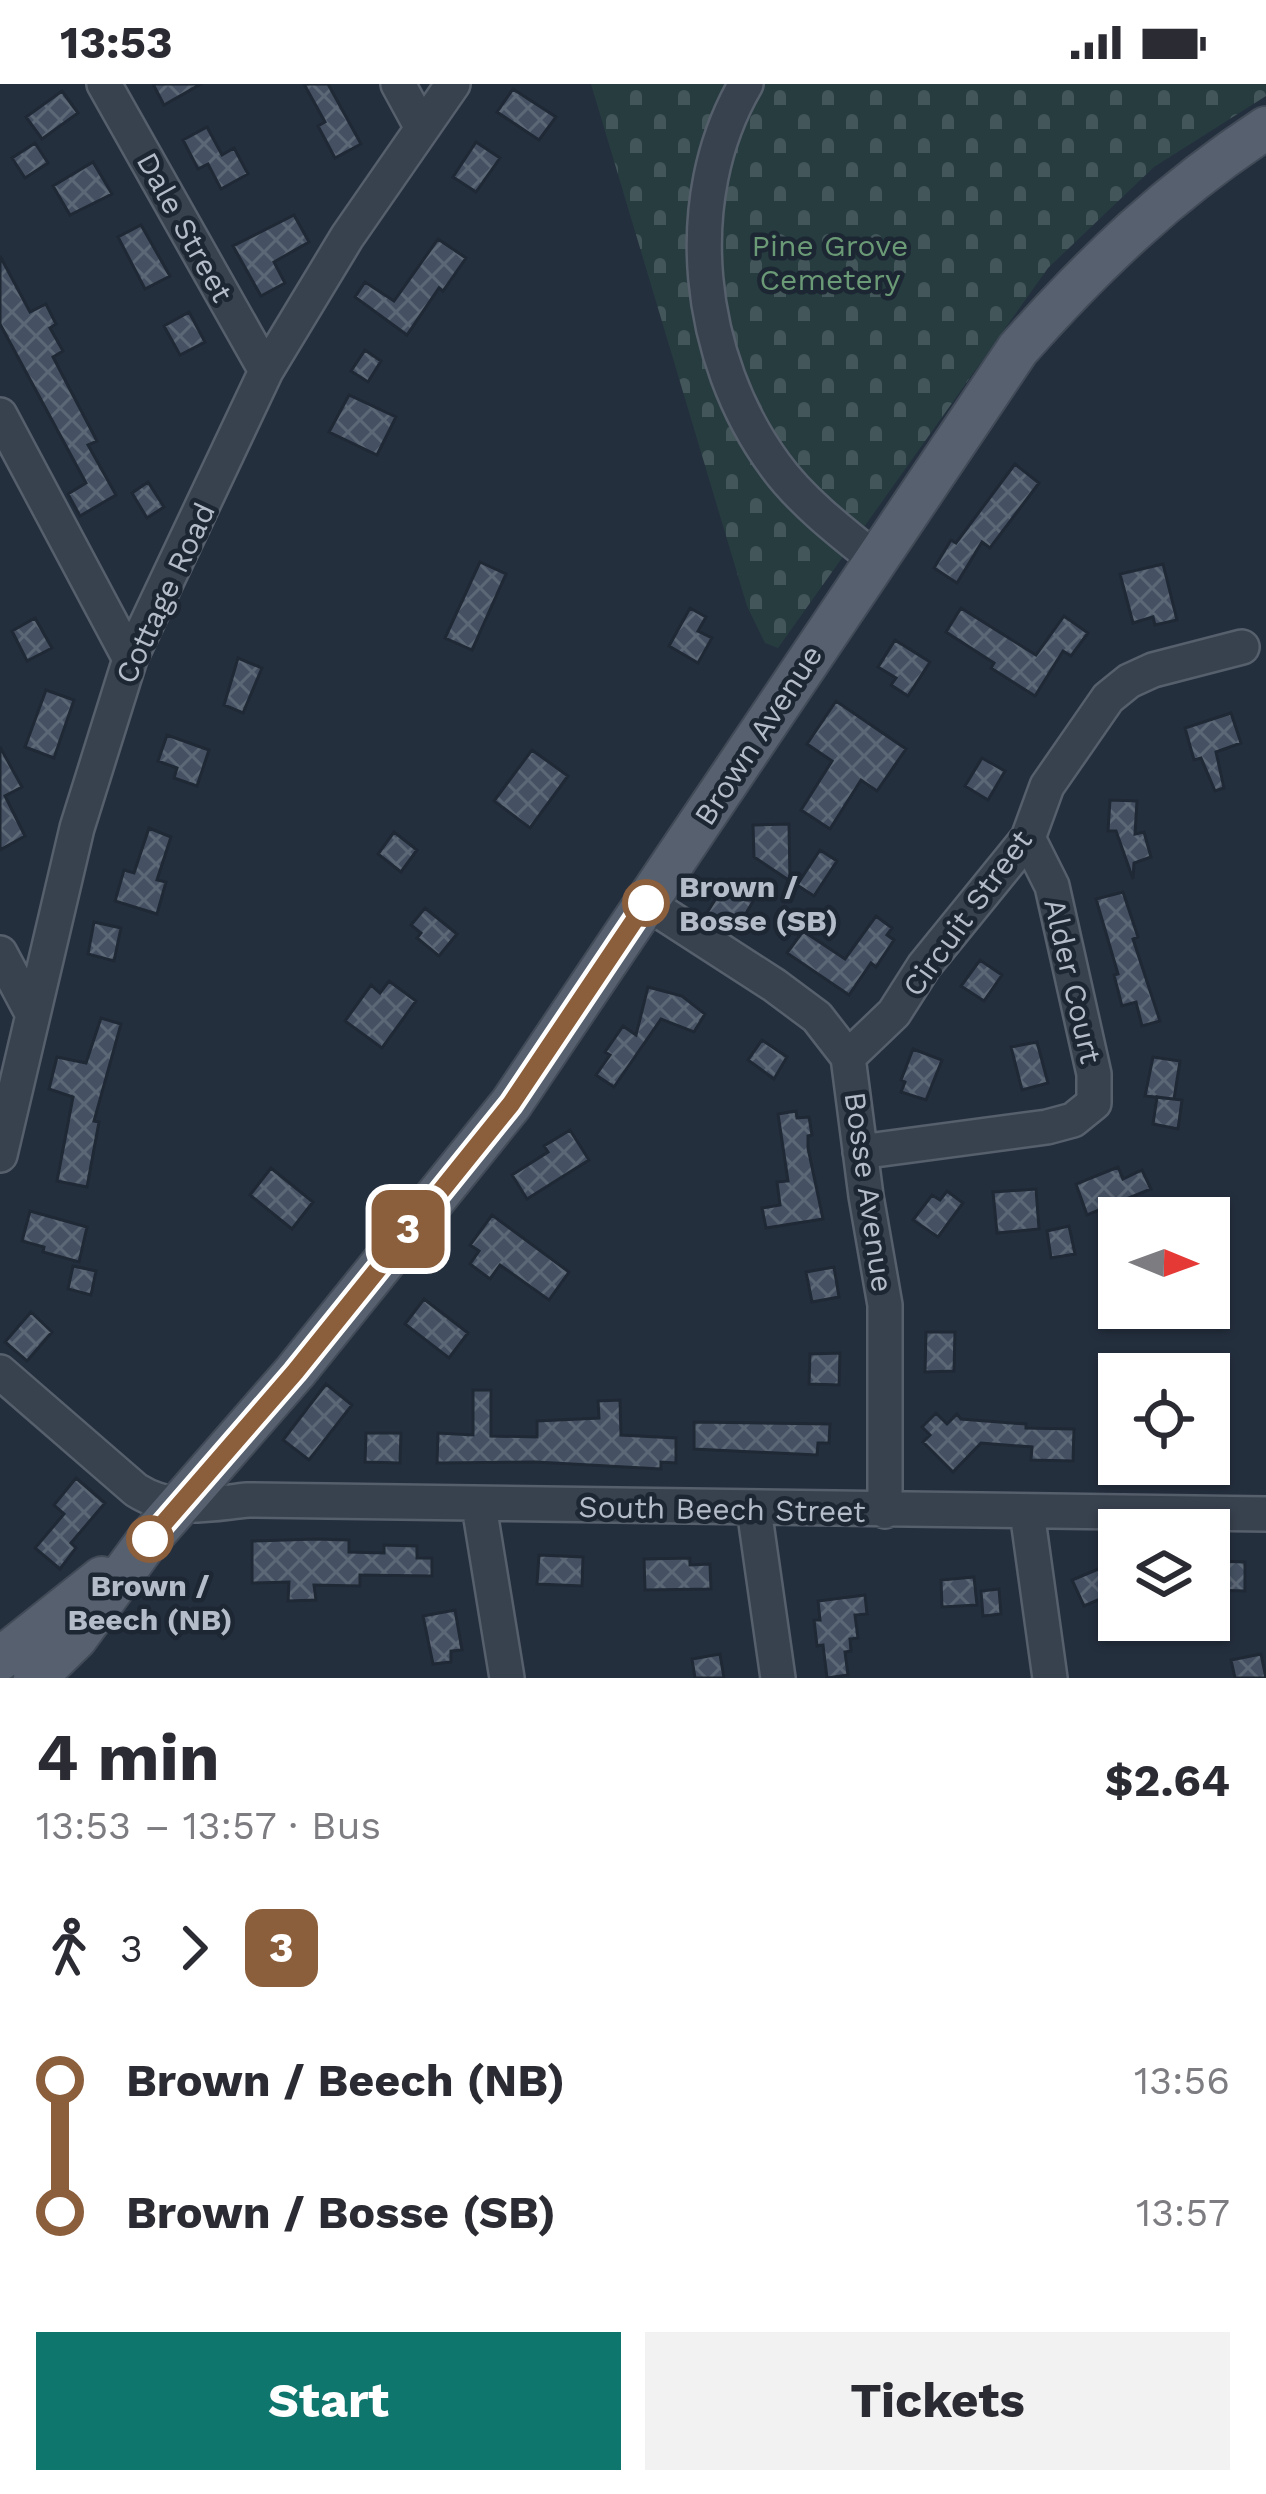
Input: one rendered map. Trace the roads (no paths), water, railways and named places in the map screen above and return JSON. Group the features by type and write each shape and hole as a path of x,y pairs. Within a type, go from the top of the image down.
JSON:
{"main road":[{"name":"Brown Avenue","path":"35,1678 90,1621 146,1544 295,1372 511,1104 1018,349 1068,292 1164,200 1266,128"},
{"name":"Brown Avenue","path":"0,1659 146,1544"}],"street":[{"name":"Dale Street","path":"104,84 266,371"},
{"path":"398,84 422,128"},
{"name":"Cottage Road","path":"0,1155 77,828 130,658 266,371 347,237 453,84"},
{"path":"746,84 718,148 707,202 706,283 723,365 737,401 778,470 874,559"},
{"path":"0,415 130,658"},
{"name":"Circuit Street","path":"848,1057 894,1013 936,950 1028,838 1047,786 1108,698 1129,681 1154,670 1242,647"},
{"name":"Alder Court","path":"860,1152 1047,1127 1073,1120 1094,1102 1094,1074 1052,886 1028,838"},
{"name":"Bosse Avenue","path":"646,903 817,1017 848,1057 885,1305 885,1511"},
{"path":"0,953 32,1013"},
{"path":"0,1372 136,1490 153,1501 178,1507"},
{"name":"South Beech Street","path":"178,1507 248,1500 1266,1514"},
{"path":"479,1506 507,1678"},
{"path":"754,1509 778,1678"},
{"path":"1027,1512 1050,1678"}],"place":[{"name":"Brown / Bosse (SB)","path":"646,903"},
{"name":"Brown / Beech (NB)","path":"150,1539"}],"park label":[{"name":"Pine Grove Cemetery","path":"830,262"}]}
